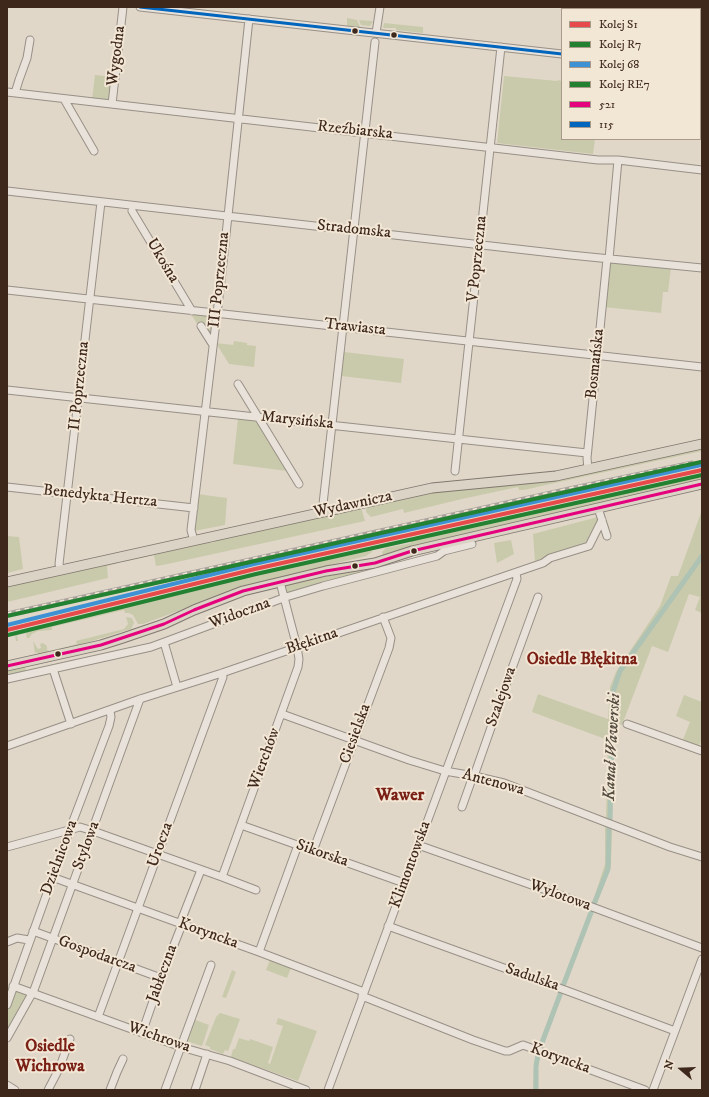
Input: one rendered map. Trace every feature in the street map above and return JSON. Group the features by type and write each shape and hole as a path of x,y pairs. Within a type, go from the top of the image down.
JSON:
{"main road":[{"name":"Wydawnicza","path":"7,582 437,487 546,477 702,444"},
{"name":"Widoczna","path":"7,666 118,640 159,626 194,610 243,591 329,570 375,562 412,551 702,484"}],"street":[{"name":"Wygodna","path":"112,104 123,7"},
{"path":"140,7 376,32 561,54"},
{"path":"376,32 380,7"},
{"name":"III Poprzeczna","path":"194,541 191,530 249,19"},
{"path":"15,93 18,80 27,58 30,40"},
{"path":"324,512 323,504 375,42"},
{"name":"V Poprzeczna","path":"455,471 501,47"},
{"name":"Rzeźbiarska","path":"7,92 491,146 598,160 618,160 702,170"},
{"path":"64,99 94,151"},
{"name":"Bosmańska","path":"588,469 587,458 618,160"},
{"name":"Stradomska","path":"7,191 101,202 130,208 227,216 608,259 702,268"},
{"name":"II Poprzeczna","path":"60,570 59,564 101,202"},
{"name":"Ukośna","path":"130,208 192,311"},
{"name":"Trawiasta","path":"7,290 597,356 702,366"},
{"path":"200,326 213,345"},
{"path":"238,384 299,484"},
{"name":"Marysińska","path":"7,390 588,453"},
{"name":"Benedykta Hertza","path":"7,487 194,508"},
{"path":"598,508 607,536"},
{"name":"Błękitna","path":"7,746 110,711 140,699 222,673 516,573 543,563 550,558 589,546 602,520"},
{"name":"Widoczna","path":"7,679 151,647 284,598 323,586 437,556 444,551 472,544"},
{"name":"Klimontowska","path":"328,1090 517,579 516,573"},
{"name":"Wierchów","path":"223,874 298,667 299,659 297,647 280,582"},
{"name":"Szalejowa","path":"462,807 538,597"},
{"name":"Ciesielska","path":"313,851 390,643 391,638 383,617"},
{"path":"164,642 177,687"},
{"path":"53,669 71,724"},
{"name":"Urocza","path":"98,1017 223,677 222,673"},
{"name":"Stylowa","path":"7,1038 32,993 93,831 140,699"},
{"name":"Dzielnicowa","path":"7,1005 52,877 109,726 111,717 110,711"},
{"name":"Antenowa","path":"282,714 354,741 445,771 474,776 509,785 670,847 702,857"},
{"path":"627,724 702,751"},
{"name":"Sikorska","path":"241,825 404,883"},
{"path":"7,847 80,827 201,870 223,874 256,890"},
{"path":"259,952 298,845"},
{"name":"Wylotowa","path":"418,845 560,895 702,948"},
{"name":"Jabłeczna","path":"142,1033 201,870"},
{"name":"Koryncka","path":"52,877 259,952 466,1037 505,1051 510,1051 523,1045 645,1090"},
{"name":"Sadulska","path":"388,926 675,1031"},
{"name":"Gospodarcza","path":"33,931 161,978"},
{"path":"7,942 17,938 29,940"},
{"path":"654,1090 702,959"},
{"path":"165,1090 211,965"},
{"name":"Wichrowa","path":"13,986 181,1047 207,1054 306,1090"},
{"path":"48,1090 59,1069 70,1039"},
{"path":"194,1090 207,1054"},
{"path":"110,1090 116,1072 123,1059"},
{"path":"7,1085 15,1090"}],"green space":[{"path":"347,18 357,20 360,27 347,27"},
{"path":"359,20 373,22 370,26 361,25"},
{"path":"384,23 423,27 423,33 396,30 396,28 384,28"},
{"path":"95,75 113,77 109,100 92,99"},
{"path":"504,76 561,81 561,140 595,140 593,154 497,143"},
{"path":"701,78 702,78 701,120"},
{"path":"610,262 671,268 668,292 663,292 661,313 604,307"},
{"path":"191,314 214,316 212,337 199,327"},
{"path":"234,341 256,346 254,367 229,364 216,343 233,345"},
{"path":"344,352 404,359 401,383 341,376"},
{"path":"238,418 256,420 287,471 233,464"},
{"path":"702,448 702,451 524,490 519,490 518,487 404,513 403,509 371,517 366,512 366,506 432,492"},
{"path":"702,473 702,481 383,556 382,552 386,548 411,543 410,538"},
{"path":"197,494 227,498 225,525 194,531"},
{"path":"361,507 365,521 163,565 156,566 154,555 123,562 125,560 209,541 210,543 215,542 216,540"},
{"path":"702,510 702,613 695,610 700,597 689,594 668,652 652,646 622,725 614,722 611,820 606,818 608,740 532,712 538,694 608,719 610,687 616,672 660,606 671,576 678,576"},
{"path":"598,517 599,519 589,543 535,561 533,534"},
{"path":"7,536 19,537 23,569 7,573"},
{"path":"511,540 514,554 497,563 494,543"},
{"path":"371,547 372,552 366,556 245,586 143,624 138,624 133,615 125,613 124,610 52,627 52,630 38,631 32,634 29,638 27,638 26,633 17,635 18,641 16,641 15,635 137,605 137,602 195,587"},
{"path":"116,562 119,563 107,566 108,578 7,602 7,586"},
{"path":"381,565 375,568 376,570 289,593 286,592 284,587 288,582"},
{"path":"126,617 132,618 134,623 131,629 79,645 38,655 37,652 35,653 33,641 38,649 41,648 40,644 43,643 47,646 47,650 50,651 77,644 76,641 124,629 128,624"},
{"path":"25,665 26,672 7,677 7,669"},
{"path":"684,695 702,702 702,738 699,746 696,747 682,742 690,722 676,716"},
{"path":"605,826 612,829 611,866 596,905 592,904 605,864"},
{"path":"591,909 593,910 565,987 561,986"},
{"path":"270,960 291,968 287,978 266,970"},
{"path":"232,970 236,972 226,998 222,997"},
{"path":"15,990 26,993 26,996 7,1034 7,1010"},
{"path":"559,992 562,993 542,1049 538,1047"},
{"path":"220,1013 240,1019 228,1051 225,1050 223,1054 210,1049 210,1047 205,1045 216,1017"},
{"path":"278,1018 317,1031 298,1081 231,1057 233,1049 235,1049 239,1038 249,1041 250,1039 273,1047 268,1063 270,1064 283,1026 276,1024"},
{"path":"193,1019 209,1025 202,1046 186,1041"},
{"path":"537,1053 540,1054 538,1067 538,1090 533,1090 534,1066"}],"waterway":[{"name":"Kanał Wawerski","path":"610,820 613,692 620,671 702,556"},
{"name":"Kanał Wawerski","path":"594,904 608,869 609,829"},
{"name":"Kanał Wawerski","path":"563,986 592,910"},
{"name":"Kanał Wawerski","path":"540,1048 561,992"},
{"name":"Kanał Wawerski","path":"536,1090 536,1066 538,1055"}],"railway":[{"path":"7,613 692,462"}],"rail line":[{"name":"RE7","path":"7,616 701,462"},
{"name":"68","path":"7,625 254,564 701,465"},
{"name":"S1","path":"7,630 255,569 702,470"},
{"name":"R7","path":"8,635 256,574 702,475"}],"transit line":[{"name":"115","path":"140,7 561,54"},
{"name":"521","path":"7,666 101,645 164,624 194,610 243,591 326,571 375,563 412,551 702,484"}],"district":[{"name":"Osiedle Błękitna","path":"582,660"},
{"name":"Wawer","path":"400,796"},
{"name":"Osiedle Wichrowa","path":"50,1057"}]}
